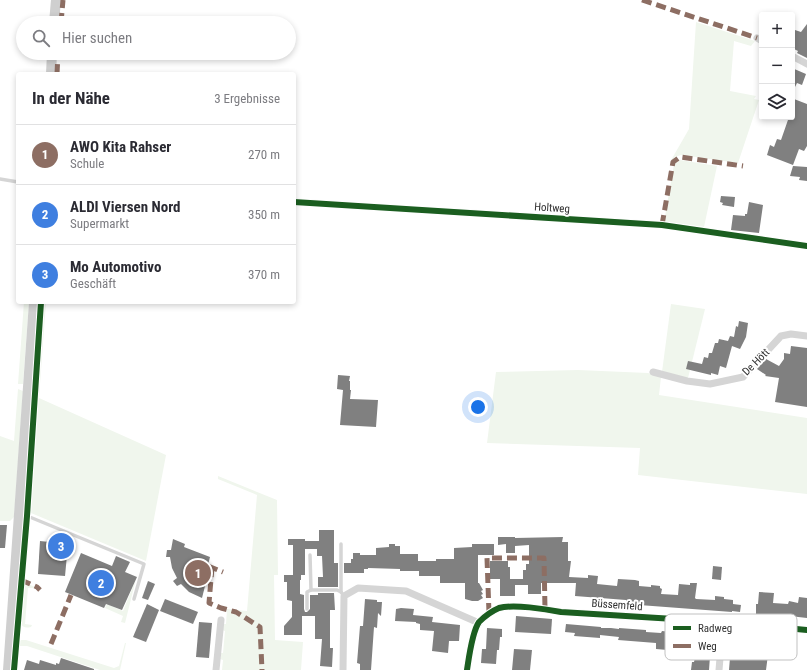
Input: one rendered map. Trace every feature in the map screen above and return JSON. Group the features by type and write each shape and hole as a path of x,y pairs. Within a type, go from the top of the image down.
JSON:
{"main road":[{"path":"55,16 56,0"},
{"path":"51,72 52,60"},
{"path":"8,670 34,304"}],"street":[{"path":"795,58 807,64"},
{"name":"Holtweg","path":"296,202 662,225 807,246"},
{"name":"De Hött","path":"653,372 687,381 710,384 743,377 782,336 792,334 807,336"},
{"path":"343,670 343,594 358,588 406,591 479,623"},
{"name":"Büssemfeld","path":"467,670 473,636 479,623 489,613 499,608 511,607 545,609 560,612 665,618"},
{"path":"216,670 220,620"},
{"name":"Büssemfeld","path":"797,629 807,630"},
{"path":"719,670 720,660"}],"lane":[{"path":"0,178 16,182"},
{"path":"20,512 144,564 134,599"},
{"path":"341,544 343,594"},
{"path":"307,609 307,592 310,590 310,554"},
{"path":"310,590 337,590 343,594"}],"shaded area":[{"path":"696,22 755,41 751,46 734,41 730,91 756,96 754,99 759,100 738,163 681,155 675,157 670,162 689,129"},
{"path":"680,160 717,166 704,227 664,222 674,164"},
{"path":"24,304 29,304 23,384 18,384"},
{"path":"39,304 46,304 39,398 166,455 146,561 31,513 30,515 25,512 24,507"},
{"path":"671,304 705,309 688,378 662,372"},
{"path":"578,370 648,373 661,377 659,395 807,418 807,494 638,475 640,448 487,443 496,372"},
{"path":"18,389 23,391 14,517 10,521 0,521 0,436 14,441"},
{"path":"218,476 277,500 278,575 274,575 275,640 303,642 301,670 222,670 223,660 220,659 221,653 223,653 225,631 222,630 223,624 226,624 227,609 247,611 257,495 218,479"},
{"path":"136,579 125,623 121,622 123,616 105,608 107,604 123,611"},
{"path":"23,582 35,587 28,588 25,624 32,625 31,627 23,627 20,623"},
{"path":"21,640 26,640 114,668 119,666 126,643 120,670 100,670 27,646 18,646 18,643"}],"building":[{"path":"807,24 807,58 797,53 798,51 795,50 795,30 801,32"},
{"path":"795,69 806,74 802,85 797,83 795,87"},
{"path":"795,99 807,104 807,146 804,151 799,149 793,165 767,155 770,145 774,147 777,139 781,140 788,120 795,120"},
{"path":"793,166 807,167 807,181 799,180 800,177 790,176"},
{"path":"721,196 735,197 734,207 722,205 723,203 720,202"},
{"path":"749,202 763,205 759,233 731,230 733,215 745,216 745,214 747,214"},
{"path":"739,321 748,323 746,337 740,349 732,346 726,368 720,366 718,375 711,373 711,375 686,369 688,361 702,364 704,357 708,358 709,353 712,353 715,343 718,343 719,339 728,341 730,336 734,337 736,326 738,327"},
{"path":"791,346 807,348 807,407 775,402 779,378 765,376 766,375 757,369 766,359 779,366 784,359 784,353 790,354"},
{"path":"338,375 350,376 350,399 378,400 376,427 340,425 343,390 337,389"},
{"path":"0,525 7,525 5,548 0,548"},
{"path":"319,530 334,530 334,563 338,563 338,587 318,587 318,577 323,577 322,556 317,556 317,549 305,549 305,575 301,575 300,594 304,595 304,609 305,612 307,612 310,609 310,595 318,595 318,593 334,593 335,610 330,610 330,648 333,648 332,667 320,666 322,639 315,639 315,616 302,616 302,635 284,635 284,626 292,617 292,601 287,600 287,582 284,582 284,575 293,575 293,545 288,545 288,539 319,541"},
{"path":"498,537 563,537 562,542 568,542 568,561 571,561 569,577 588,578 588,575 598,576 597,584 617,586 618,579 635,580 639,581 639,586 660,586 662,589 661,594 678,595 679,584 690,585 690,583 697,583 696,599 715,600 715,596 724,597 724,599 733,600 733,604 741,605 740,612 626,604 626,600 575,596 576,583 541,583 541,594 528,594 528,585 515,585 515,596 500,596 500,579 490,579 490,561 508,561 508,567 510,567 510,579 523,579 523,570 526,570 526,564 529,564 529,545 515,546 515,553 506,553 506,544 498,545"},
{"path":"173,539 185,544 184,547 210,557 203,585 205,586 202,598 189,592 181,584 177,586 173,581 177,578 172,568 170,557 166,557 167,550 171,550"},
{"path":"40,541 68,544 65,576 38,574"},
{"path":"389,544 400,546 400,554 418,554 418,561 436,561 436,559 454,559 454,548 472,547 472,544 494,544 494,555 478,555 478,583 483,590 481,591 483,594 481,595 483,598 478,601 465,599 465,583 440,583 440,576 419,576 419,571 368,568 364,569 364,573 344,573 344,563 351,563 353,553 360,553 360,555 376,555 376,548 389,547"},
{"path":"81,553 112,566 116,556 130,562 125,572 137,577 122,610 106,604 104,608 65,592"},
{"path":"713,566 722,567 721,580 712,579"},
{"path":"148,581 155,584 148,600 142,598"},
{"path":"759,592 774,593 773,603 788,604 789,601 798,603 799,597 807,598 807,618 797,617 797,614 756,614 756,604 758,604"},
{"path":"165,599 198,612 193,624 160,611"},
{"path":"365,599 382,602 381,616 378,613 377,628 374,627 371,670 360,670 360,664 357,663 360,626 363,626"},
{"path":"147,604 159,610 146,642 133,637"},
{"path":"396,609 414,609 413,615 433,617 432,622 460,625 459,641 449,641 448,653 432,651 434,631 420,630 420,624 416,622 395,621"},
{"path":"516,616 552,619 551,634 515,632"},
{"path":"199,622 212,623 209,658 196,657"},
{"path":"566,624 601,628 646,630 646,632 661,633 662,631 665,631 665,650 656,649 656,643 618,640 619,637 600,635 600,638 574,636 575,633 565,632"},
{"path":"487,628 502,629 499,650 497,650 496,664 481,663 482,649 486,649"},
{"path":"514,649 532,650 530,670 512,670"},
{"path":"61,658 94,670 24,670 27,660 39,664 40,660 56,665 56,663 59,664"},
{"path":"694,660 710,660 709,670 691,670 692,662 694,662"},
{"path":"730,660 767,660 766,670 729,670"}],"marked path":[{"path":"62,16 63,0"},
{"path":"642,0 757,38"},
{"path":"57,72 58,60"},
{"path":"662,225 673,162 680,157 743,166"},
{"path":"489,613 487,558 544,558 545,609"},
{"path":"208,566 223,572"},
{"path":"212,567 209,603 236,612 260,627 262,670"},
{"path":"21,580 37,587 40,590"},
{"path":"51,644 71,595"}],"cycle path":[{"path":"296,202 662,225 807,246"},
{"path":"14,670 27,516 41,304"},
{"path":"467,670 473,638 479,622 499,608 538,608 561,612 665,618"},
{"path":"797,629 807,630"}],"place":[{"name":"Mo Automotivo","path":"61,546"},
{"name":"AWO Kita Rahser","path":"198,573"},
{"name":"ALDI Viersen Nord","path":"101,583"}]}
